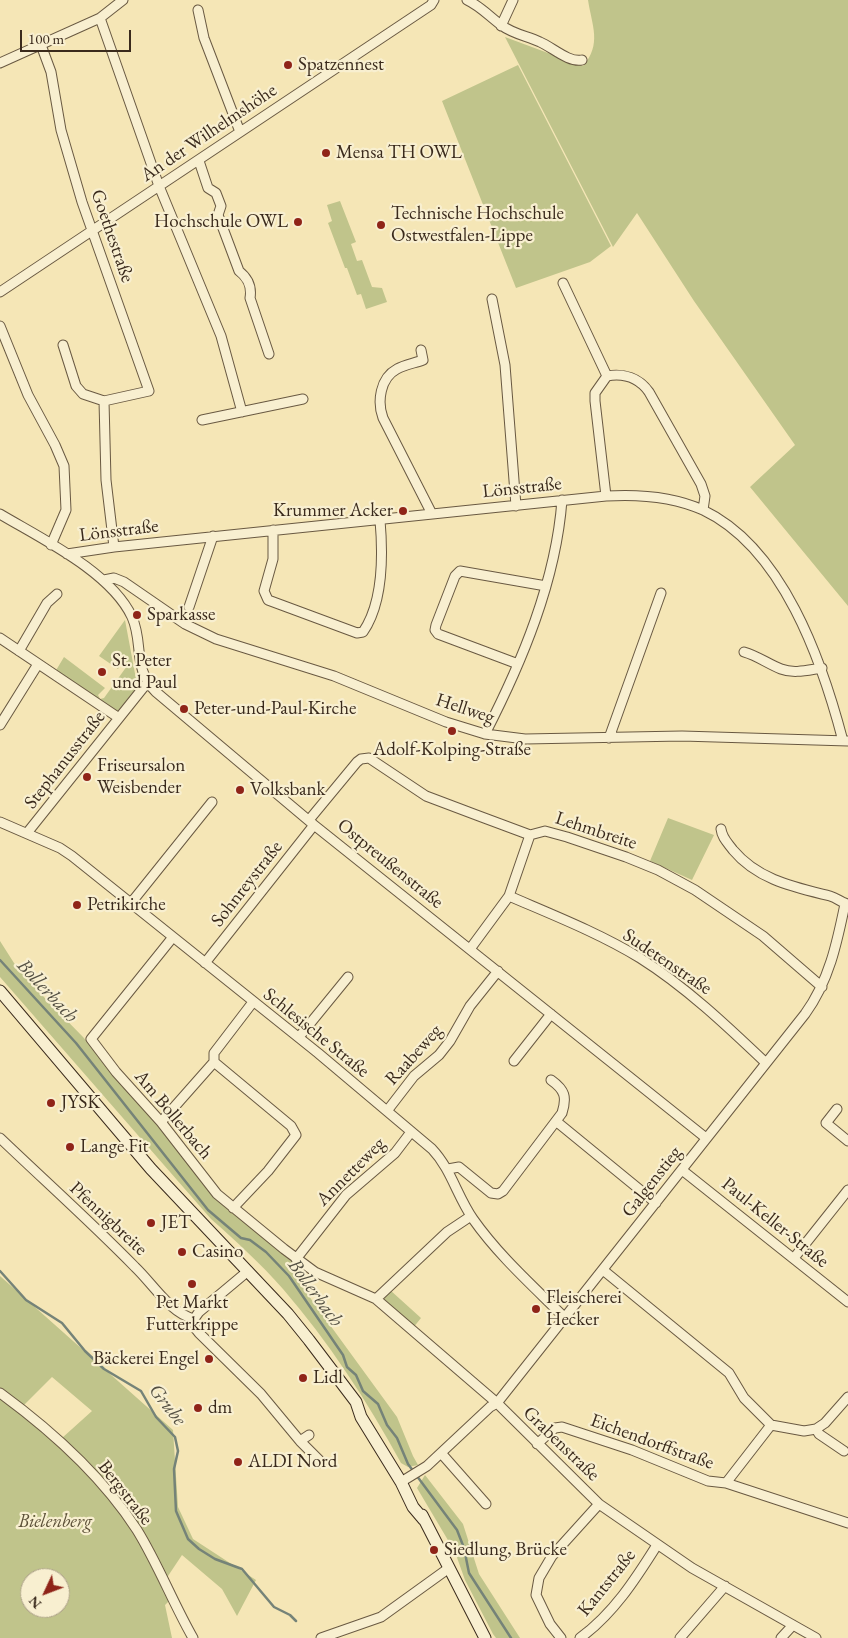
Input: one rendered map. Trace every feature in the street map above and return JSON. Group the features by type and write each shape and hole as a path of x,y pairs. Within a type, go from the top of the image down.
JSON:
{"main road":[{"path":"0,991 151,1170 293,1320 338,1380 347,1402 361,1416 413,1494 424,1520 485,1638"}],"street":[{"path":"0,63 100,18 123,0"},
{"name":"An der Wilhelmshöhe","path":"0,292 431,6 434,0"},
{"path":"466,0 476,4 501,26 519,36 539,41 572,59 582,60"},
{"path":"501,26 513,0"},
{"path":"198,10 204,38 240,132"},
{"path":"100,18 159,186 221,336 242,412"},
{"name":"Goethestraße","path":"41,45 53,81 60,130 92,230 149,391 104,402"},
{"path":"199,161 208,188 216,193 221,206 218,215 239,271 245,276 251,289 250,298 269,354"},
{"path":"564,283 607,376"},
{"path":"492,299 505,365 516,506"},
{"path":"0,326 28,395 64,466 66,510 51,545"},
{"path":"63,345 76,386 83,394 104,402 106,480 114,547"},
{"path":"421,350 423,360 396,369 389,376 383,384 379,404 383,418 432,514"},
{"path":"606,496 595,393 607,376"},
{"path":"607,376 626,376 644,385 701,484 705,496 703,510"},
{"path":"202,420 303,399"},
{"name":"Lönsstraße","path":"67,554 213,536 562,500 606,496 651,496 703,510 742,537 769,569 799,616 822,668 845,741"},
{"path":"485,734 518,664 546,586 560,533 562,500"},
{"path":"0,514 67,554 104,580 113,590 132,618 141,669 147,683"},
{"path":"273,530 273,559 264,592 268,600 357,633 363,632 367,626 382,570 380,520"},
{"path":"189,607 213,536"},
{"path":"518,664 438,634 435,630 436,625 455,576 460,571 546,586"},
{"name":"Hellweg","path":"104,580 114,578 124,582 185,624 216,639 334,676 446,722 485,734 525,739 682,736 845,741"},
{"path":"609,738 661,593"},
{"path":"19,651 47,603 57,594"},
{"path":"0,638 118,718"},
{"path":"744,652 756,655 783,670 797,672 822,668"},
{"path":"0,725 38,664"},
{"name":"Stephanusstraße","path":"27,834 147,683"},
{"name":"Ostpreußenstraße","path":"147,683 312,822 706,1138"},
{"name":"Lehmbreite","path":"312,822 357,762 369,758 426,796 530,836 545,831 626,856 658,870 695,890 763,936 822,986"},
{"path":"131,903 212,802"},
{"name":"Schlesische Straße","path":"0,822 72,856 299,1038 432,1149 448,1169 471,1216 501,1256 565,1318"},
{"name":"Sohnreystraße","path":"205,963 312,822"},
{"path":"721,830 726,841 735,852 763,875 785,885 836,898 847,904"},
{"path":"470,949 509,896 530,836"},
{"name":"Sudetenstraße","path":"509,896 577,925 640,959 701,1004 766,1063"},
{"name":"Galgenstieg","path":"405,1480 422,1469 490,1407 497,1403 815,1002 836,949 847,904"},
{"name":"Am Bollerbach","path":"173,937 91,1039 116,1072 161,1122 217,1194 296,1259"},
{"name":"Raabeweg","path":"387,1111 414,1076 439,1056 470,1006 498,971"},
{"path":"299,1038 348,977"},
{"path":"161,1122 214,1062 214,1053 253,1002"},
{"path":"514,1061 551,1014"},
{"path":"214,1062 295,1130 296,1135 252,1189 233,1208"},
{"path":"448,1169 458,1167 491,1193 498,1194 503,1191 557,1122 566,1098 564,1091 551,1080"},
{"path":"836,1109 826,1123 848,1141"},
{"path":"557,1122 656,1203"},
{"name":"Annetteweg","path":"296,1259 346,1195 394,1153 411,1132"},
{"name":"Pfennigbreite","path":"0,1138 136,1267 178,1311 194,1319 195,1328 199,1333 254,1387 300,1441 322,1463"},
{"name":"Paul-Keller-Straße","path":"682,1170 848,1302"},
{"path":"794,1258 848,1190"},
{"path":"376,1299 447,1232 471,1216"},
{"name":"Grabenstraße","path":"296,1259 336,1283 376,1299 497,1403 536,1444 599,1504 657,1545 816,1638"},
{"path":"603,1270 729,1374 744,1398 771,1425 804,1431 816,1429 825,1423 848,1398"},
{"path":"194,1319 199,1312 248,1271"},
{"name":"Bergstraße","path":"0,1393 54,1435 122,1510 137,1530 193,1638"},
{"path":"726,1483 771,1425"},
{"name":"Eichendorffstraße","path":"536,1444 555,1428 562,1427 632,1450 708,1481 726,1483 848,1523"},
{"path":"816,1429 819,1434 844,1451"},
{"path":"300,1441 309,1435"},
{"path":"441,1453 486,1504"},
{"path":"561,1638 550,1624 536,1595 539,1578 552,1556 599,1504"},
{"name":"Kantstraße","path":"580,1638 612,1609 634,1582 657,1545"},
{"path":"321,1638 381,1617 449,1568"},
{"path":"680,1638 725,1586"},
{"path":"782,1638 793,1625"}],"green space":[{"path":"588,0 848,0 848,606 750,487 795,445 694,301 637,213 613,247 505,37 583,66 589,58 594,42"},
{"path":"518,65 611,246 590,262 516,288 442,101"},
{"path":"340,201 356,242 351,244 357,261 362,260 372,287 382,288 387,302 366,309 361,294 357,295 328,223 332,221 327,205"},
{"path":"125,620 136,679 142,687 118,714 55,672 64,657 105,688 98,695 100,699 104,698 127,666 122,662 118,669 99,656"},
{"path":"668,818 714,835 692,880 650,861"},
{"path":"0,941 14,963 83,1037 232,1212 297,1265 294,1270 311,1299 397,1417 418,1465 408,1467 401,1463 375,1417 346,1373 316,1330 283,1289 211,1219 0,977"},
{"path":"0,1276 173,1430 178,1507 193,1539 256,1580 237,1616 222,1589 182,1555 166,1579 140,1529 62,1438 92,1411 52,1377 22,1407 0,1391"},
{"path":"390,1290 421,1318 413,1328 380,1300"},
{"name":"Bielenberg","path":"0,1396 62,1444 133,1528 170,1600 165,1605 172,1638 0,1638"},
{"path":"425,1475 463,1524 479,1574 520,1638 496,1638 493,1634 465,1580 455,1552 417,1488"}],"waterway":[{"name":"Bollerbach","path":"0,960 76,1043 208,1210 241,1238 250,1240 266,1252 289,1276 343,1355 347,1367 356,1375 363,1391 378,1404 387,1425 397,1438 408,1464 457,1530 464,1548 469,1573 511,1638"},
{"name":"Grube","path":"0,1271 26,1300 62,1323 85,1351 104,1369 141,1391 156,1417 175,1437 178,1451 174,1469 176,1511 188,1539 215,1559 242,1569 274,1607 290,1615 296,1621"}],"place":[{"name":"Spatzennest","path":"288,65"},
{"name":"Mensa TH OWL","path":"326,153"},
{"name":"Hochschule OWL","path":"298,222"},
{"name":"Technische Hochschule Ostwestfalen-Lippe","path":"381,225"},
{"name":"Krummer Acker","path":"403,511"},
{"name":"Sparkasse","path":"137,615"},
{"name":"St. Peter und Paul","path":"102,672"},
{"name":"Peter-und-Paul-Kirche","path":"184,709"},
{"name":"Adolf-Kolping-Straße","path":"452,731"},
{"name":"Friseursalon Weisbender","path":"87,777"},
{"name":"Volksbank","path":"240,790"},
{"name":"Petrikirche","path":"77,905"},
{"name":"JYSK","path":"51,1103"},
{"name":"Lange Fit","path":"70,1147"},
{"name":"JET","path":"151,1223"},
{"name":"Casino","path":"182,1252"},
{"name":"Pet Markt Futterkrippe","path":"192,1284"},
{"name":"Fleischerei Hecker","path":"536,1309"},
{"name":"Bäckerei Engel","path":"209,1359"},
{"name":"Lidl","path":"303,1378"},
{"name":"dm","path":"198,1408"},
{"name":"ALDI Nord","path":"238,1462"},
{"name":"Siedlung, Brücke","path":"434,1550"}]}
